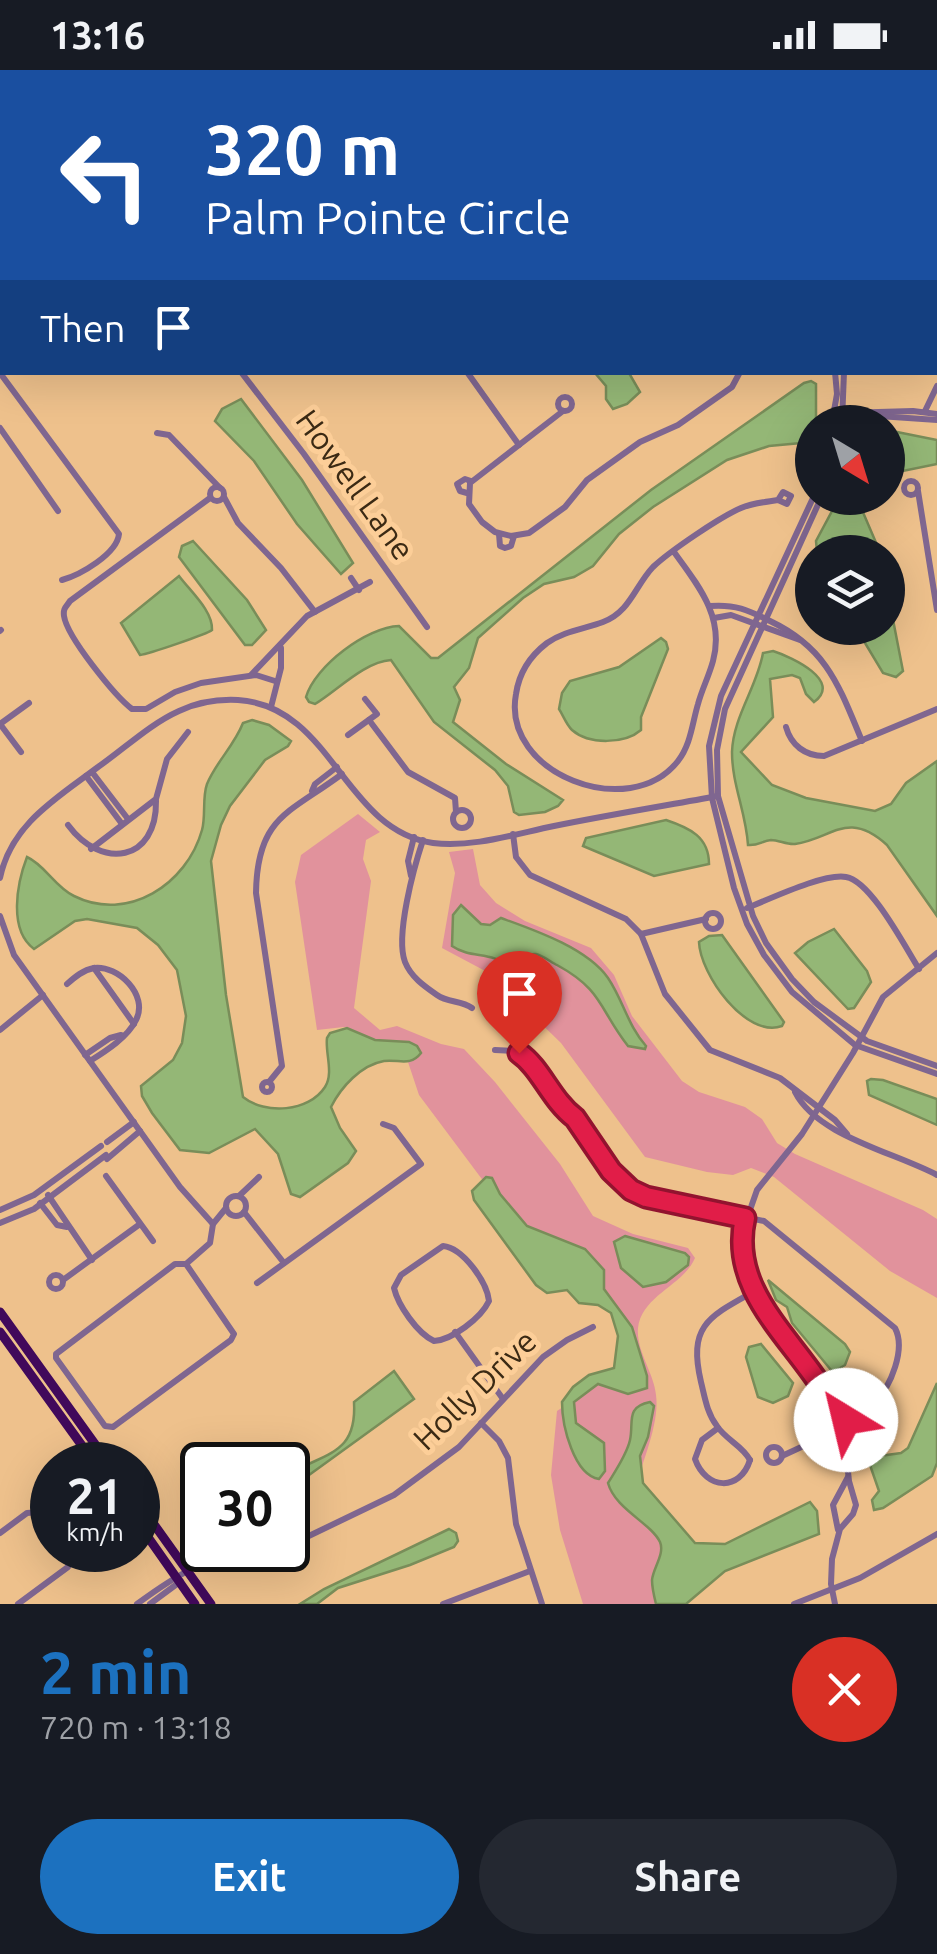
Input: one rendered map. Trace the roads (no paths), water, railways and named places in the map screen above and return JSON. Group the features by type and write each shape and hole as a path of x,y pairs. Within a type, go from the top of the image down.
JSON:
{"main road":[{"path":"0,1312 93,1442"},
{"path":"0,1332 79,1442"},
{"path":"160,1533 180,1561"},
{"path":"160,1555 195,1604"},
{"path":"188,1572 211,1604"}],"street":[{"path":"1,375 118,534 114,548 74,577 62,580"},
{"name":"Howell Lane","path":"243,375 428,628"},
{"path":"469,375 519,445"},
{"path":"564,410 471,481 469,504 482,522 499,534 514,536 532,531 556,514 587,480 636,444 678,426 732,387 738,375"},
{"path":"835,375 838,405"},
{"path":"840,405 844,375"},
{"path":"925,411 937,386"},
{"path":"905,411 925,411 937,417"},
{"path":"905,417 937,417"},
{"path":"0,428 58,511"},
{"path":"157,433 169,435 220,488 238,524 281,568 315,612"},
{"path":"220,488 212,489 210,498 70,601 64,618 94,668 132,710 146,709 188,687 262,675 275,681"},
{"path":"918,491 937,610"},
{"path":"210,498 218,502 224,497"},
{"path":"674,552 710,606 716,636 714,657 680,759 665,774 630,786 587,784 555,772 527,748 516,724 514,706 520,677 531,658 555,638 616,616 654,567 674,552 738,510 778,500"},
{"path":"761,621 806,515"},
{"path":"814,515 714,717 709,746 715,797 746,908 764,954 792,992 855,1045 937,1070"},
{"path":"499,534 500,546 505,548 511,546 514,536"},
{"path":"351,578 359,590"},
{"path":"251,676 301,621 370,582"},
{"path":"710,606 743,606 761,621"},
{"path":"714,618 732,616 793,631 831,669 862,741"},
{"path":"271,707 283,642"},
{"path":"348,735 377,714 365,698"},
{"path":"0,878 12,843 23,827 160,723 195,704 231,700 255,701 271,707 304,727 376,816 418,839 466,842 715,797"},
{"path":"20,752 0,724 29,703"},
{"path":"786,726 789,738 804,752 828,755 937,709"},
{"path":"369,720 408,772 455,798 466,810 471,818 463,827"},
{"path":"68,826 91,849 116,854 141,844 153,826 163,768 188,732"},
{"path":"269,1082 282,1066 256,893 257,864 273,827 315,784 339,770"},
{"path":"89,774 125,822"},
{"path":"455,798 453,820 463,827 466,842"},
{"path":"91,849 156,800"},
{"path":"456,812 466,810"},
{"path":"512,834 516,857 530,876 626,919 641,934 665,994 710,1050 773,1074 819,1107 847,1134"},
{"path":"418,839 408,861 412,878 402,938 405,962 417,980 442,999 458,1000 472,1008"},
{"path":"746,908 835,877 854,879 866,889 919,969"},
{"path":"746,908 766,944 800,989 833,1018 883,1049 937,1070"},
{"path":"0,916 14,954 140,1132 198,1210 213,1224"},
{"path":"641,934 706,919"},
{"path":"835,1604 832,1560 838,1538 856,1505 840,1422 823,1388 754,1292 742,1252 745,1218 764,1179 819,1107 886,994 937,953"},
{"path":"67,984 94,968 114,972 130,984 139,1009 134,1024 119,1040 87,1058"},
{"path":"94,968 134,1024"},
{"path":"0,1030 43,995"},
{"path":"496,1050 513,1051 528,1060 617,1178 631,1190 646,1197 770,1224 898,1333 900,1348 884,1390 867,1410 840,1422"},
{"path":"794,1090 821,1123 937,1174"},
{"path":"124,1129 126,1112"},
{"path":"0,1210 34,1195 134,1122"},
{"path":"257,1282 421,1164 394,1128 383,1124"},
{"path":"0,1223 41,1204 140,1132"},
{"path":"96,1164 128,1141"},
{"path":"90,1154 96,1164"},
{"path":"106,1176 153,1241"},
{"path":"186,1264 234,1334 113,1427 105,1426 56,1354 175,1264 186,1264 210,1243 213,1224 226,1208 228,1198 239,1196 260,1177"},
{"path":"44,1188 92,1260"},
{"path":"34,1195 57,1225 67,1227"},
{"path":"239,1196 244,1212 284,1263"},
{"path":"226,1208 233,1215"},
{"path":"213,1224 244,1212"},
{"path":"63,1280 140,1224"},
{"path":"444,1246 459,1251 489,1296 484,1312 455,1332 440,1341 426,1338 394,1288 401,1274 444,1246"},
{"path":"750,1460 718,1428 707,1407 696,1343 714,1315 754,1292"},
{"name":"Holly Drive","path":"310,1535 394,1495 447,1457 554,1348 592,1327"},
{"path":"455,1332 503,1399"},
{"path":"481,1423 499,1441 508,1458 516,1524 542,1604"},
{"path":"718,1428 702,1440 695,1460 710,1481 722,1485 739,1478 750,1460"},
{"path":"750,1460 767,1458 775,1463 825,1436"},
{"path":"838,1538 833,1505 848,1476"},
{"path":"0,1532 30,1513"},
{"path":"794,1604 832,1591 937,1534"},
{"path":"444,1604 530,1571"},
{"path":"18,1604 63,1572"},
{"path":"137,1604 188,1572"},
{"path":"150,1604 177,1580"}]}
